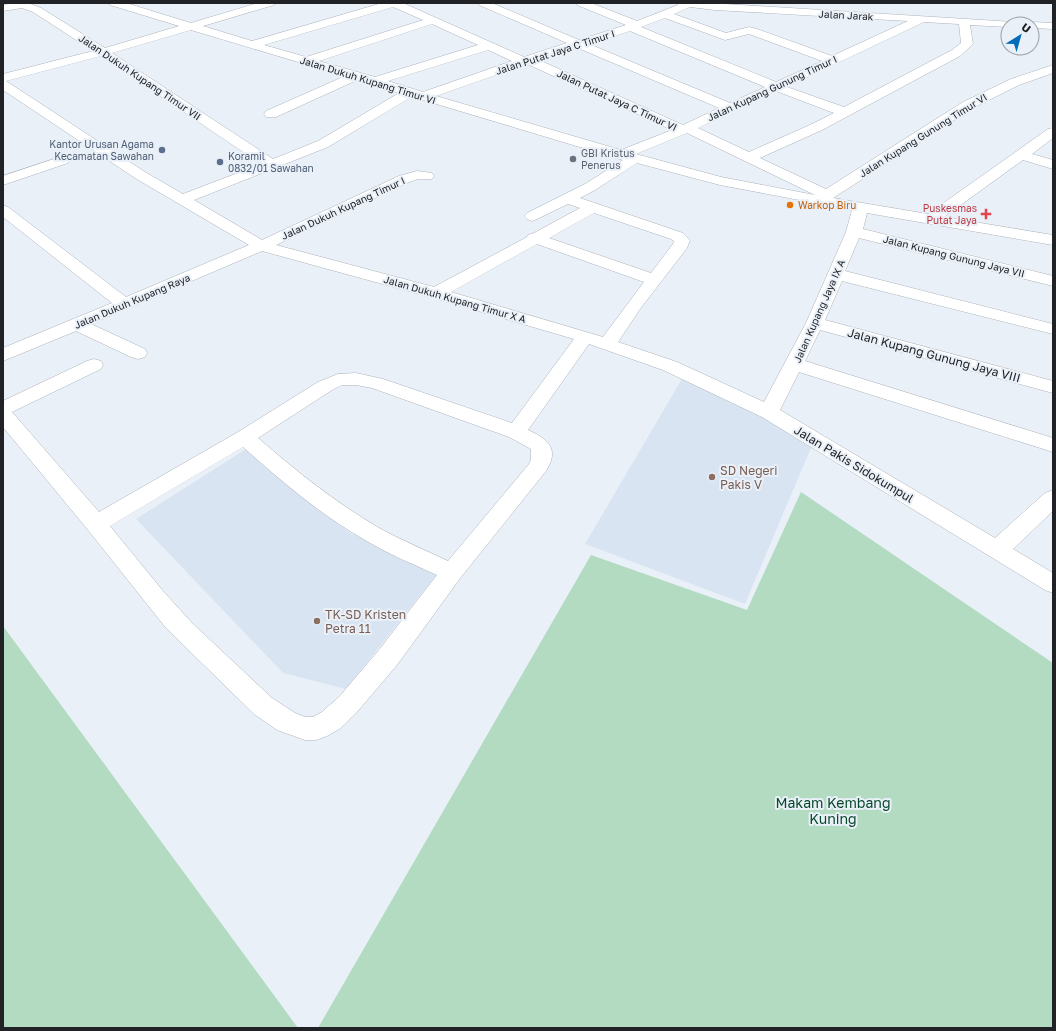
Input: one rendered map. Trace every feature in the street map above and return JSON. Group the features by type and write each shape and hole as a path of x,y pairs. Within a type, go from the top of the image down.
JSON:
{"street":[{"name":"Jalan Dukuh Kupang Timur VI","path":"114,3 415,95 628,157 720,181 823,197"},
{"path":"3,78 103,52 270,3"},
{"path":"250,45 394,3"},
{"name":"Jalan Putat Jaya C Timur VI","path":"394,3 488,46 685,129 748,158 823,197"},
{"path":"483,3 730,108"},
{"path":"581,3 776,87 845,112"},
{"name":"Jalan Putat Jaya C Timur I","path":"182,200 322,144 415,95 634,26 665,14 687,3"},
{"name":"Jalan Jarak","path":"687,3 715,7 829,8 922,19 1000,24"},
{"path":"134,9 152,4"},
{"name":"Jalan Dukuh Kupang Timur VII","path":"3,8 19,5 30,6 103,52 272,165"},
{"path":"665,14 725,37 749,30 754,31 831,60"},
{"name":"Jalan Kupang Gunung Timur I","path":"532,216 590,187 628,157 831,60 922,19"},
{"path":"306,61 431,21"},
{"path":"748,158 817,127 962,49 967,44 968,40 964,22"},
{"path":"1040,25 1053,26"},
{"path":"373,82 488,46"},
{"name":"Jalan Kupang Gunung Timur VI","path":"823,197 968,106 1015,82 1053,69"},
{"path":"271,114 356,76"},
{"name":"Jalan Dukuh Kupang Timur X A","path":"3,84 140,175 261,246 436,293 585,337 648,358"},
{"path":"932,218 1053,132"},
{"path":"1021,154 1053,165"},
{"path":"3,181 63,160"},
{"name":"Jalan Dukuh Kupang Timur I","path":"261,246 404,179 417,175 427,176"},
{"path":"823,197 861,206 1053,240"},
{"path":"568,199 677,236 682,240 681,245 607,345"},
{"name":"Jalan Kupang Jaya IX A","path":"769,412 815,323 854,232 861,206"},
{"path":"436,293 534,238 592,208"},
{"path":"3,210 126,304"},
{"path":"1034,236 1053,223"},
{"name":"Jalan Kupang Gunung Jaya VII","path":"854,232 1053,281"},
{"path":"534,238 654,280"},
{"name":"Jalan Dukuh Kupang Raya","path":"3,355 261,246"},
{"path":"836,274 1053,329"},
{"name":"Jalan Kupang Gunung Jaya VIII","path":"815,323 1053,387"},
{"path":"78,324 138,353"},
{"path":"516,432 585,337"},
{"name":"Jalan Pakis Sidokumpul","path":"648,358 704,381 769,412 1053,584"},
{"path":"795,364 1053,445"},
{"path":"3,409 94,365"},
{"path":"3,414 96,524 175,621 236,681 271,711 298,727 305,729 324,726 333,720 343,710 390,653 452,572 495,522 539,466 544,452 536,442 516,432 376,383 355,378 346,378 329,384 244,437 96,524"},
{"path":"244,437 300,486 333,510 374,535 452,572"},
{"path":"997,550 1053,498"}],"shaded area":[{"name":"SD Negeri Pakis V","path":"683,377 816,436 745,604 585,544"},
{"name":"TK-SD Kristen Petra 11","path":"246,449 350,533 441,569 346,689 283,673 136,519"}],"green space":[{"name":"Makam Kembang Kuning","path":"801,492 1053,663 1053,1028 318,1028 591,555 747,610"},
{"path":"3,626 298,1028 3,1028"}],"place":[{"name":"Kantor Urusan Agama Kecamatan Sawahan","path":"162,150"},
{"name":"GBI Kristus Penerus","path":"573,159"},
{"name":"Koramil 0832/01 Sawahan","path":"220,162"},
{"name":"Warkop Biru","path":"790,205"},
{"name":"Puskesmas Putat Jaya","path":"986,214"},
{"name":"SD Negeri Pakis V","path":"712,477"},
{"name":"TK-SD Kristen Petra 11","path":"317,621"}]}
